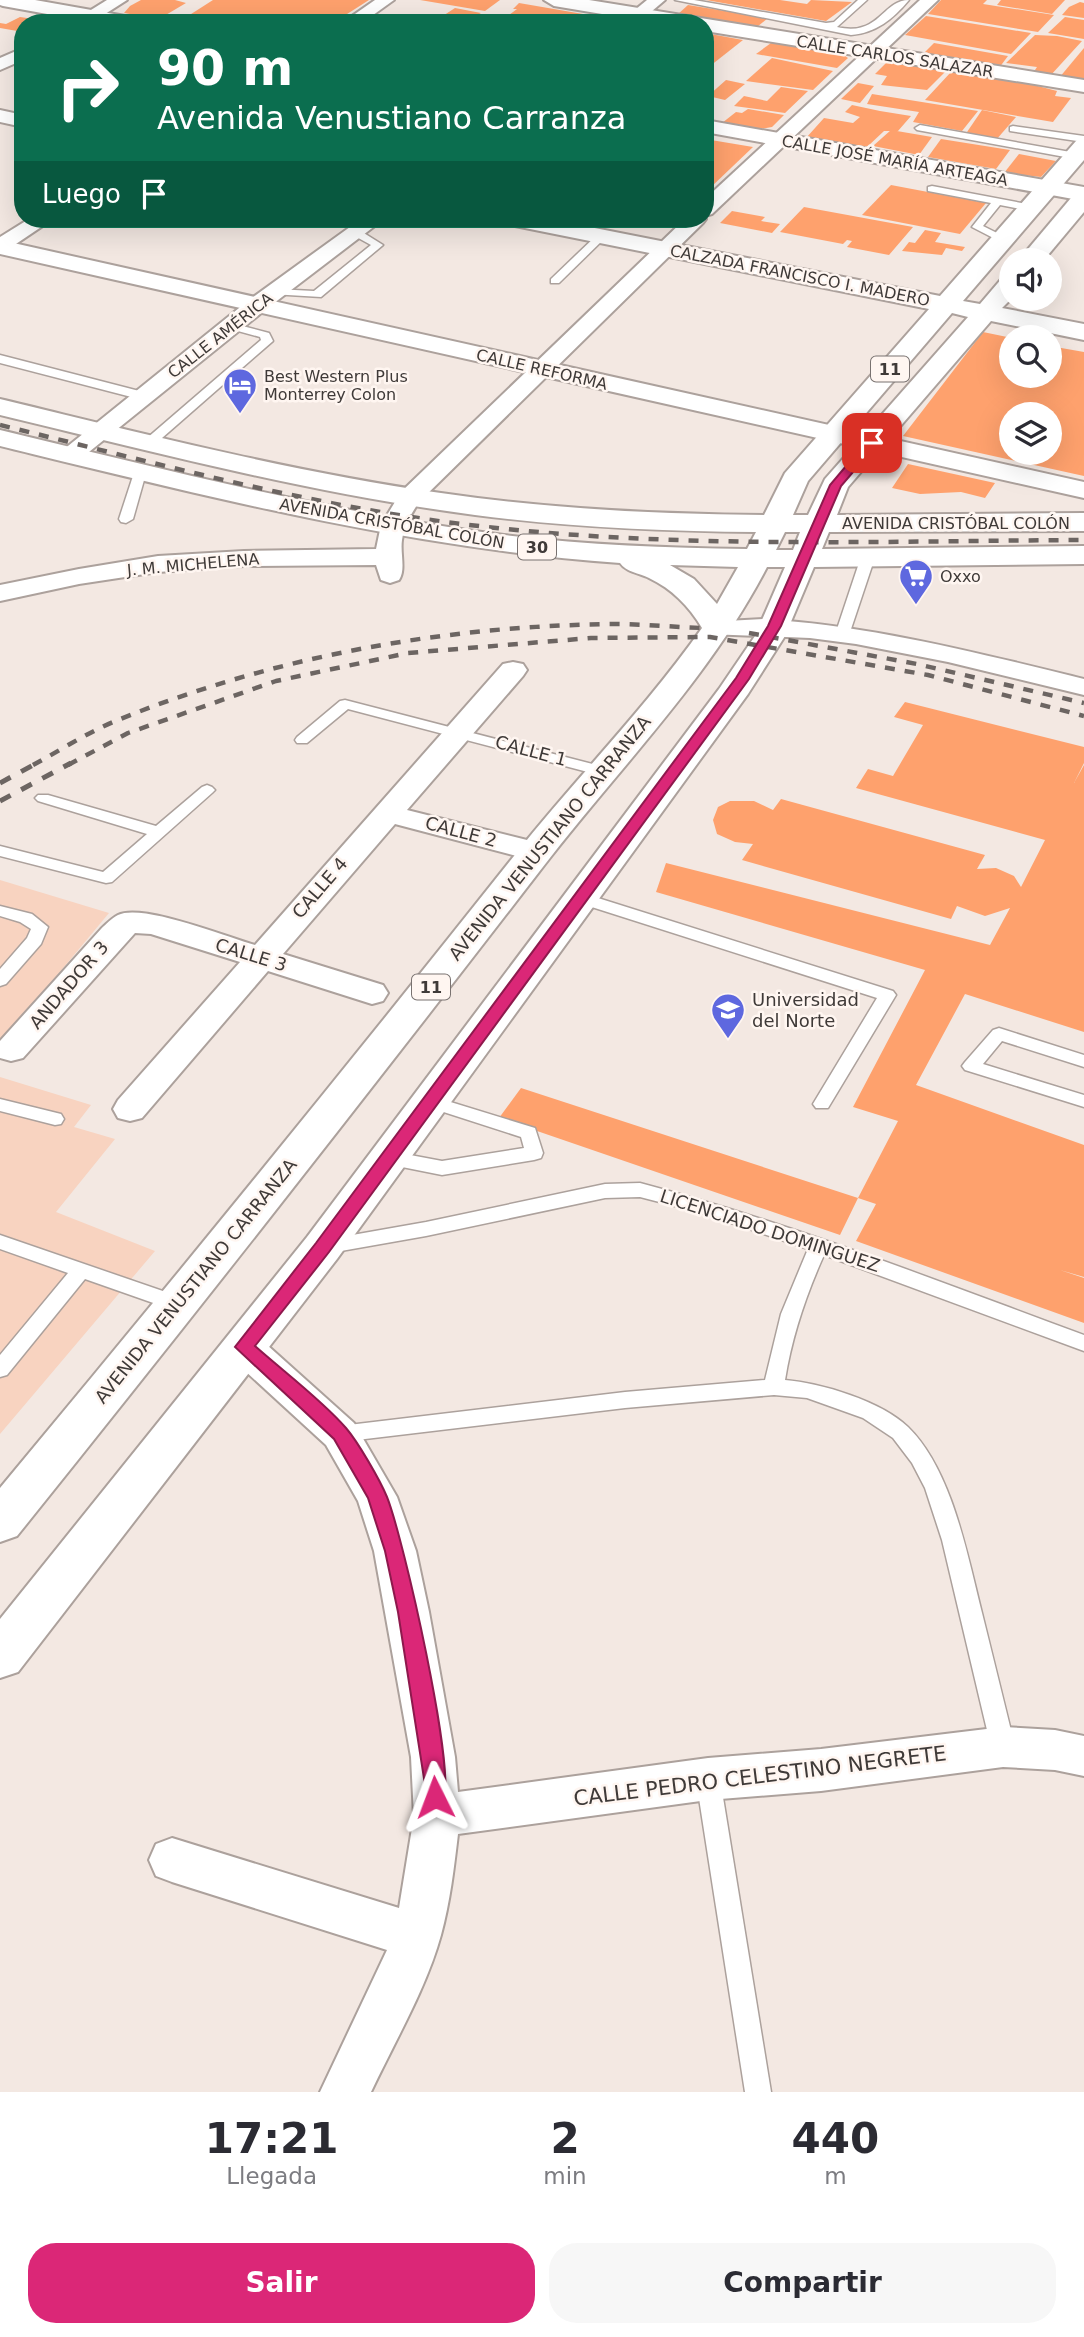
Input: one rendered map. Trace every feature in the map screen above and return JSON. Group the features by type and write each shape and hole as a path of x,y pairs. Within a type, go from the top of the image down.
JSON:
{"main road":[{"path":"3,0 63,14"},
{"path":"554,0 615,14"},
{"name":"CALLE CARLOS SALAZAR","path":"714,26 1084,86"},
{"name":"CALLE JOSÉ MARÍA ARTEAGA","path":"714,128 1084,195"},
{"name":"AVENIDA VENUSTIANO CARRANZA","path":"0,1656 322,1248 732,694 775,626 835,485 992,297 1003,240 1051,188 1081,147"},
{"path":"1041,248 1084,195"},
{"name":"CALZADA FRANCISCO I. MADERO","path":"611,228 663,248 1084,311"},
{"name":"CALZADA FRANCISCO I. MADERO","path":"702,228 992,297 1084,332"},
{"name":"CALLE REFORMA","path":"0,246 266,298 540,368 1084,490"},
{"name":"AVENIDA VENUSTIANO CARRANZA","path":"0,1522 179,1304 404,1023 536,852 717,628 776,524 795,480 834,434 992,297"},
{"name":"AVENIDA CRISTÓBAL COLÓN","path":"0,407 410,497 588,518 776,524 1084,522"},
{"name":"AVENIDA CRISTÓBAL COLÓN","path":"0,438 140,473 391,526 461,538 577,551 757,558 1084,555"},
{"path":"577,551 634,562 674,577 701,602 717,628"}],"street":[{"path":"93,14 120,0"},
{"path":"364,14 386,0"},
{"path":"638,14 657,0"},
{"path":"714,201 930,0"},
{"path":"0,246 29,228"},
{"name":"CALLE AMÉRICA","path":"71,455 266,298 361,228"},
{"path":"391,526 410,497 686,228"},
{"name":"J. M. MICHELENA","path":"0,593 158,564 282,558 389,566 391,526"},
{"path":"717,628 775,626 842,635 954,656 1084,687"},
{"name":"CALLE 4","path":"130,1109 513,670"},
{"name":"CALLE 2","path":"386,813 536,852"},
{"name":"CALLE 3","path":"128,922 153,925 372,993"},
{"name":"ANDADOR 3","path":"11,1050 112,936 128,922"},
{"path":"244,1347 340,1434 377,1497 395,1551 433,1757 436,1816 430,1874 417,1936 393,1994 345,2092"},
{"name":"CALLE PEDRO CELESTINO NEGRETE","path":"436,1816 708,1779 821,1770 1003,1747 1055,1750 1084,1756"},
{"path":"172,1860 417,1936"}],"lane":[{"path":"679,0 826,26 837,31 868,31 880,26 905,0"},
{"path":"826,26 837,24 863,0"},
{"path":"919,128 1081,147"},
{"path":"1013,129 1081,147"},
{"path":"932,189 1032,208"},
{"path":"998,201 977,228 1003,240"},
{"path":"555,281 607,228"},
{"path":"150,442 267,341 265,335 231,326"},
{"path":"0,359 143,396"},
{"path":"126,519 140,473"},
{"path":"842,635 868,557"},
{"name":"CALLE 1","path":"302,740 345,704 603,771"},
{"path":"0,850 106,878 207,790"},
{"path":"43,798 159,832"},
{"path":"582,898 887,995 822,1104"},
{"path":"0,912 26,918 40,927 35,940 2,974"},
{"path":"1084,1061 999,1034 971,1066 1084,1101"},
{"path":"389,1158 442,1168 534,1153 529,1133 430,1102"},
{"path":"0,1105 55,1119"},
{"name":"LICENCIADO DOMINGUEZ","path":"322,1248 426,1230 605,1191 662,1194 820,1245 1084,1343"},
{"path":"0,1242 179,1304"},
{"path":"774,1387 790,1309 820,1245"},
{"path":"0,1368 81,1270"},
{"path":"340,1434 625,1400 774,1387 808,1390 870,1412 900,1432 919,1457 935,1488 953,1540 1003,1747"},
{"path":"708,1779 758,2092"}],"shaded area":[{"path":"0,880 109,913 0,1044"},
{"path":"0,1077 91,1105 74,1127 115,1139 56,1212 155,1251 0,1434"}],"building":[{"path":"141,0 175,0 186,3 167,14 124,13"},
{"path":"213,0 369,0 347,14 191,14"},
{"path":"420,0 500,0 485,11"},
{"path":"706,0 780,0 807,4 811,0 852,2 826,21"},
{"path":"941,0 987,0 983,4 1054,15 1038,32 928,14"},
{"path":"1001,0 1065,0 1052,14 997,5"},
{"path":"519,3 583,14 510,14 517,9 513,9"},
{"path":"1084,3 1084,18 1062,15 1069,7"},
{"path":"688,5 768,18 757,27 714,21 714,14 678,14"},
{"path":"455,8 481,13 479,14 446,14"},
{"path":"926,16 1031,33 1011,54 905,35"},
{"path":"1065,17 1084,20 1084,39 1048,33"},
{"path":"14,20 14,30 0,28 0,23 6,24"},
{"path":"714,35 743,40 714,63"},
{"path":"1035,35 1082,41 1050,76 1033,73 1037,67 1006,63"},
{"path":"771,43 842,54 848,58 837,68 756,54"},
{"path":"934,43 1008,56 999,68 923,54"},
{"path":"1084,48 1084,82 1059,78"},
{"path":"772,58 833,71 813,90 746,81"},
{"path":"887,62 946,71 927,90 881,85 887,76 875,74"},
{"path":"951,72 1030,84 1057,91 1055,96 1071,98 1053,122 925,100"},
{"path":"726,80 745,84 725,100 714,97 714,91"},
{"path":"858,83 874,86 860,103 841,99"},
{"path":"781,87 808,91 785,113 734,106 744,96 767,101"},
{"path":"872,94 978,111 962,131 913,122 919,112 867,104"},
{"path":"852,105 911,116 898,131 884,131 867,147 806,138 824,118 853,123 860,117 845,112"},
{"path":"748,109 784,115 772,127 760,129 722,123 736,112 742,113"},
{"path":"982,110 1016,117 996,140 965,135"},
{"path":"891,130 932,137 919,155 873,146"},
{"path":"941,139 1010,150 996,169 928,157"},
{"path":"714,140 753,147 714,184"},
{"path":"1019,154 1056,161 1041,177 1004,173"},
{"path":"891,185 986,203 960,234 862,215"},
{"path":"804,207 913,227 889,255 847,247 852,241 847,240 843,244 780,232"},
{"path":"732,211 765,217 761,221 780,224 772,233 720,223"},
{"path":"925,230 941,233 935,242 965,247 962,251 946,248 942,255 902,251 909,242 915,243"},
{"path":"983,332 999,335 999,388 1062,388 1062,348 1084,352 1084,476 1034,465 1062,465 1062,402 999,402 999,457 903,436"},
{"path":"908,464 995,483 985,498 961,492 920,494 892,488"},
{"path":"905,702 1084,747 1084,763 1074,783 1084,765 1084,1032 965,994 916,1085 1084,1145 1084,1277 1060,1270 1084,1278 1084,1323 856,1241 876,1204 858,1198 898,1121 853,1107 925,970 656,892 666,863 990,945 1010,908 985,916 957,906 951,919 742,860 753,844 735,842 717,834 713,820 718,807 730,801 754,801 773,810 781,799 985,855 977,869 996,868 1014,876 1021,887 1045,840 856,788 868,769 893,776 923,725 894,717"},
{"path":"521,1088 858,1198 840,1235 499,1118"}],"railway":[{"path":"0,425 278,492 390,514 525,531 605,537 765,542 1084,540"},
{"path":"33,765 113,722 173,699 296,663 358,649 485,631 549,626 624,624 703,628"},
{"path":"749,633 917,664 1084,703"},
{"path":"68,765 128,733 276,681 408,653 591,638 710,637 928,675 1084,716"},
{"path":"0,783 37,763"},
{"path":"0,801 71,763"}],"place":[{"name":"Best Western Plus Monterrey Colon","path":"240,415"},
{"name":"Oxxo","path":"916,606"},
{"name":"Universidad del Norte","path":"728,1040"}],"route":[{"path":"435,1797 433,1757 408,1612 395,1551 377,1497 340,1434 274,1371 244,1347 322,1248 742,679 775,626 835,485 872,443"}]}
